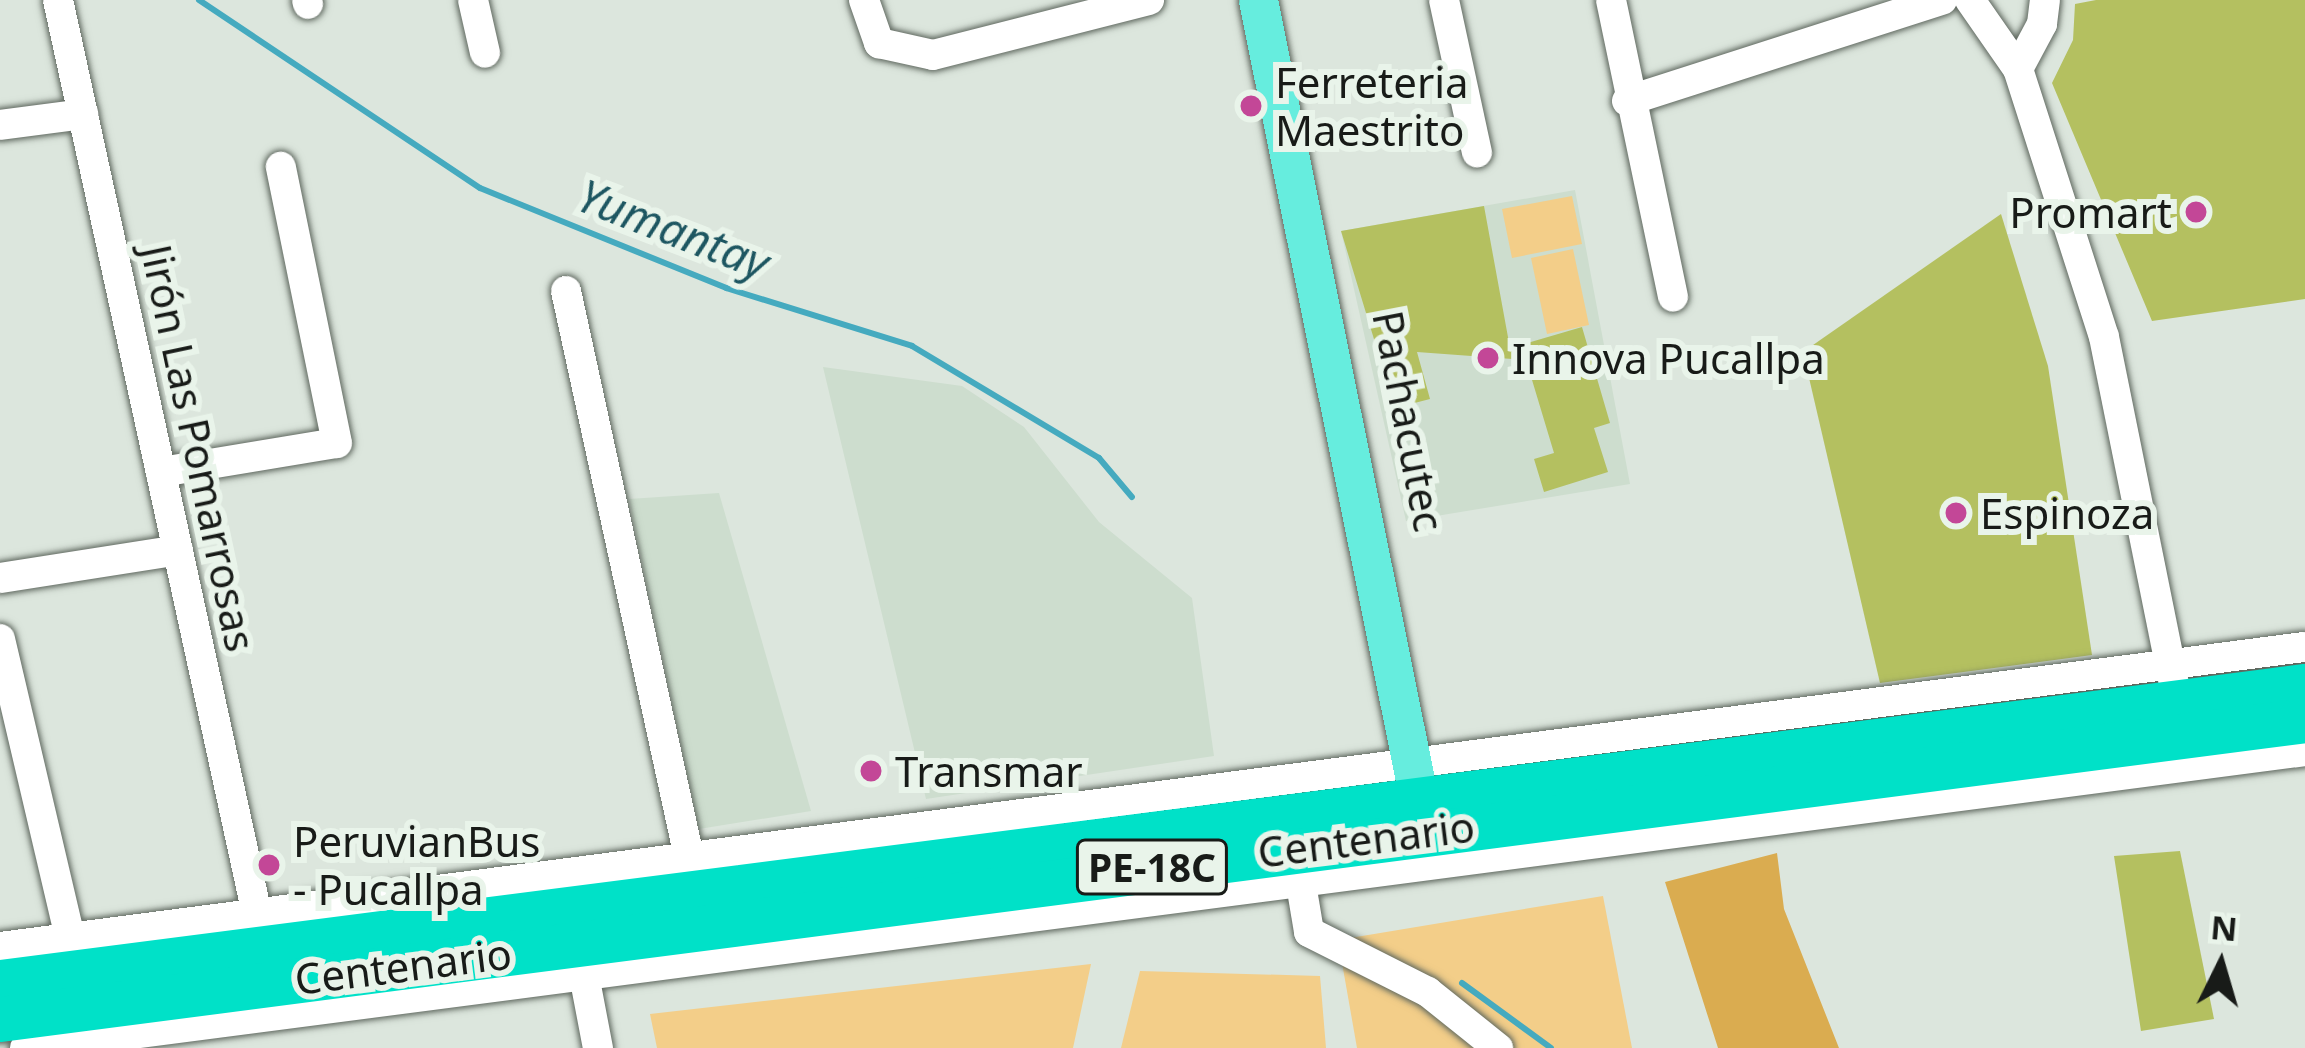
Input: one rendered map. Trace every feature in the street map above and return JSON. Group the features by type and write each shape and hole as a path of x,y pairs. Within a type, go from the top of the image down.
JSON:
{"highway":[{"name":"Centenario","path":"2180,718 2305,686"},
{"name":"Centenario","path":"0,1019 578,940 1429,804 2180,718 2305,720"},
{"name":"Centenario","path":"0,982 578,940 1297,863 1429,804"}],"main road":[{"name":"Pachacutec","path":"1258,0 1429,804"},
{"name":"Pachacutec","path":"1276,0 1429,804"}],"street":[{"name":"Jirón Las Pomarrosas","path":"58,0 257,914"},
{"path":"473,0 485,53"},
{"path":"864,0 879,44 933,55 1065,9 1149,0"},
{"path":"1444,0 1477,152"},
{"path":"1611,0 1628,100 1673,297"},
{"path":"1628,100 1942,0"},
{"path":"1970,0 2018,69 2104,337 2180,718"},
{"path":"2018,69 2042,24 2045,0"},
{"path":"0,124 83,114"},
{"path":"161,472 337,443 280,167"},
{"path":"566,291 689,856"},
{"path":"0,578 178,550"},
{"path":"0,638 70,938"},
{"path":"2180,718 2305,647"},
{"path":"0,946 689,856 1429,804 2180,718 2305,751"},
{"path":"1297,863 1309,932 1428,992 1498,1048"},
{"path":"25,1048 578,940 598,1048"}],"shaded area":[{"name":"Innova Pucallpa","path":"1575,190 1630,484 1406,521 1341,231"},
{"path":"1572,196 1582,244 1512,258 1502,209"},
{"path":"1573,249 1589,325 1547,334 1531,258"},
{"path":"823,367 962,386 1024,427 1099,522 1192,598 1214,756 926,799"},
{"path":"719,493 811,811 699,829 629,499"},
{"path":"1777,853 1784,909 1839,1048 1718,1048 1665,882"},
{"path":"1603,896 1632,1048 1357,1048 1338,940"},
{"path":"1091,964 1073,1048 657,1048 650,1014"},
{"path":"1140,971 1320,976 1326,1048 1121,1048"}],"building":[{"name":"Promart","path":"2096,0 2305,0 2305,299 2152,321 2052,83 2073,40 2075,4"},
{"path":"1484,206 1510,348 1582,327 1610,423 1594,428 1608,472 1544,492 1534,459 1554,453 1526,360 1417,352 1430,399 1395,408 1341,231"},
{"name":"Espinoza","path":"2001,214 2048,366 2092,655 1880,683 1803,352"},
{"path":"2180,851 2214,1019 2141,1031 2114,856"}],"waterway":[{"name":"Yumantay","path":"199,0 480,188 726,288 912,346 1099,458 1132,497"},
{"name":"Yumantay","path":"1462,983 1551,1048"}],"place":[{"name":"Ferreteria Maestrito","path":"1251,106"},
{"name":"Promart","path":"2196,212"},
{"name":"Innova Pucallpa","path":"1488,358"},
{"name":"Espinoza","path":"1956,513"},
{"name":"Transmar","path":"871,771"},
{"name":"PeruvianBus - Pucallpa","path":"269,865"}]}
